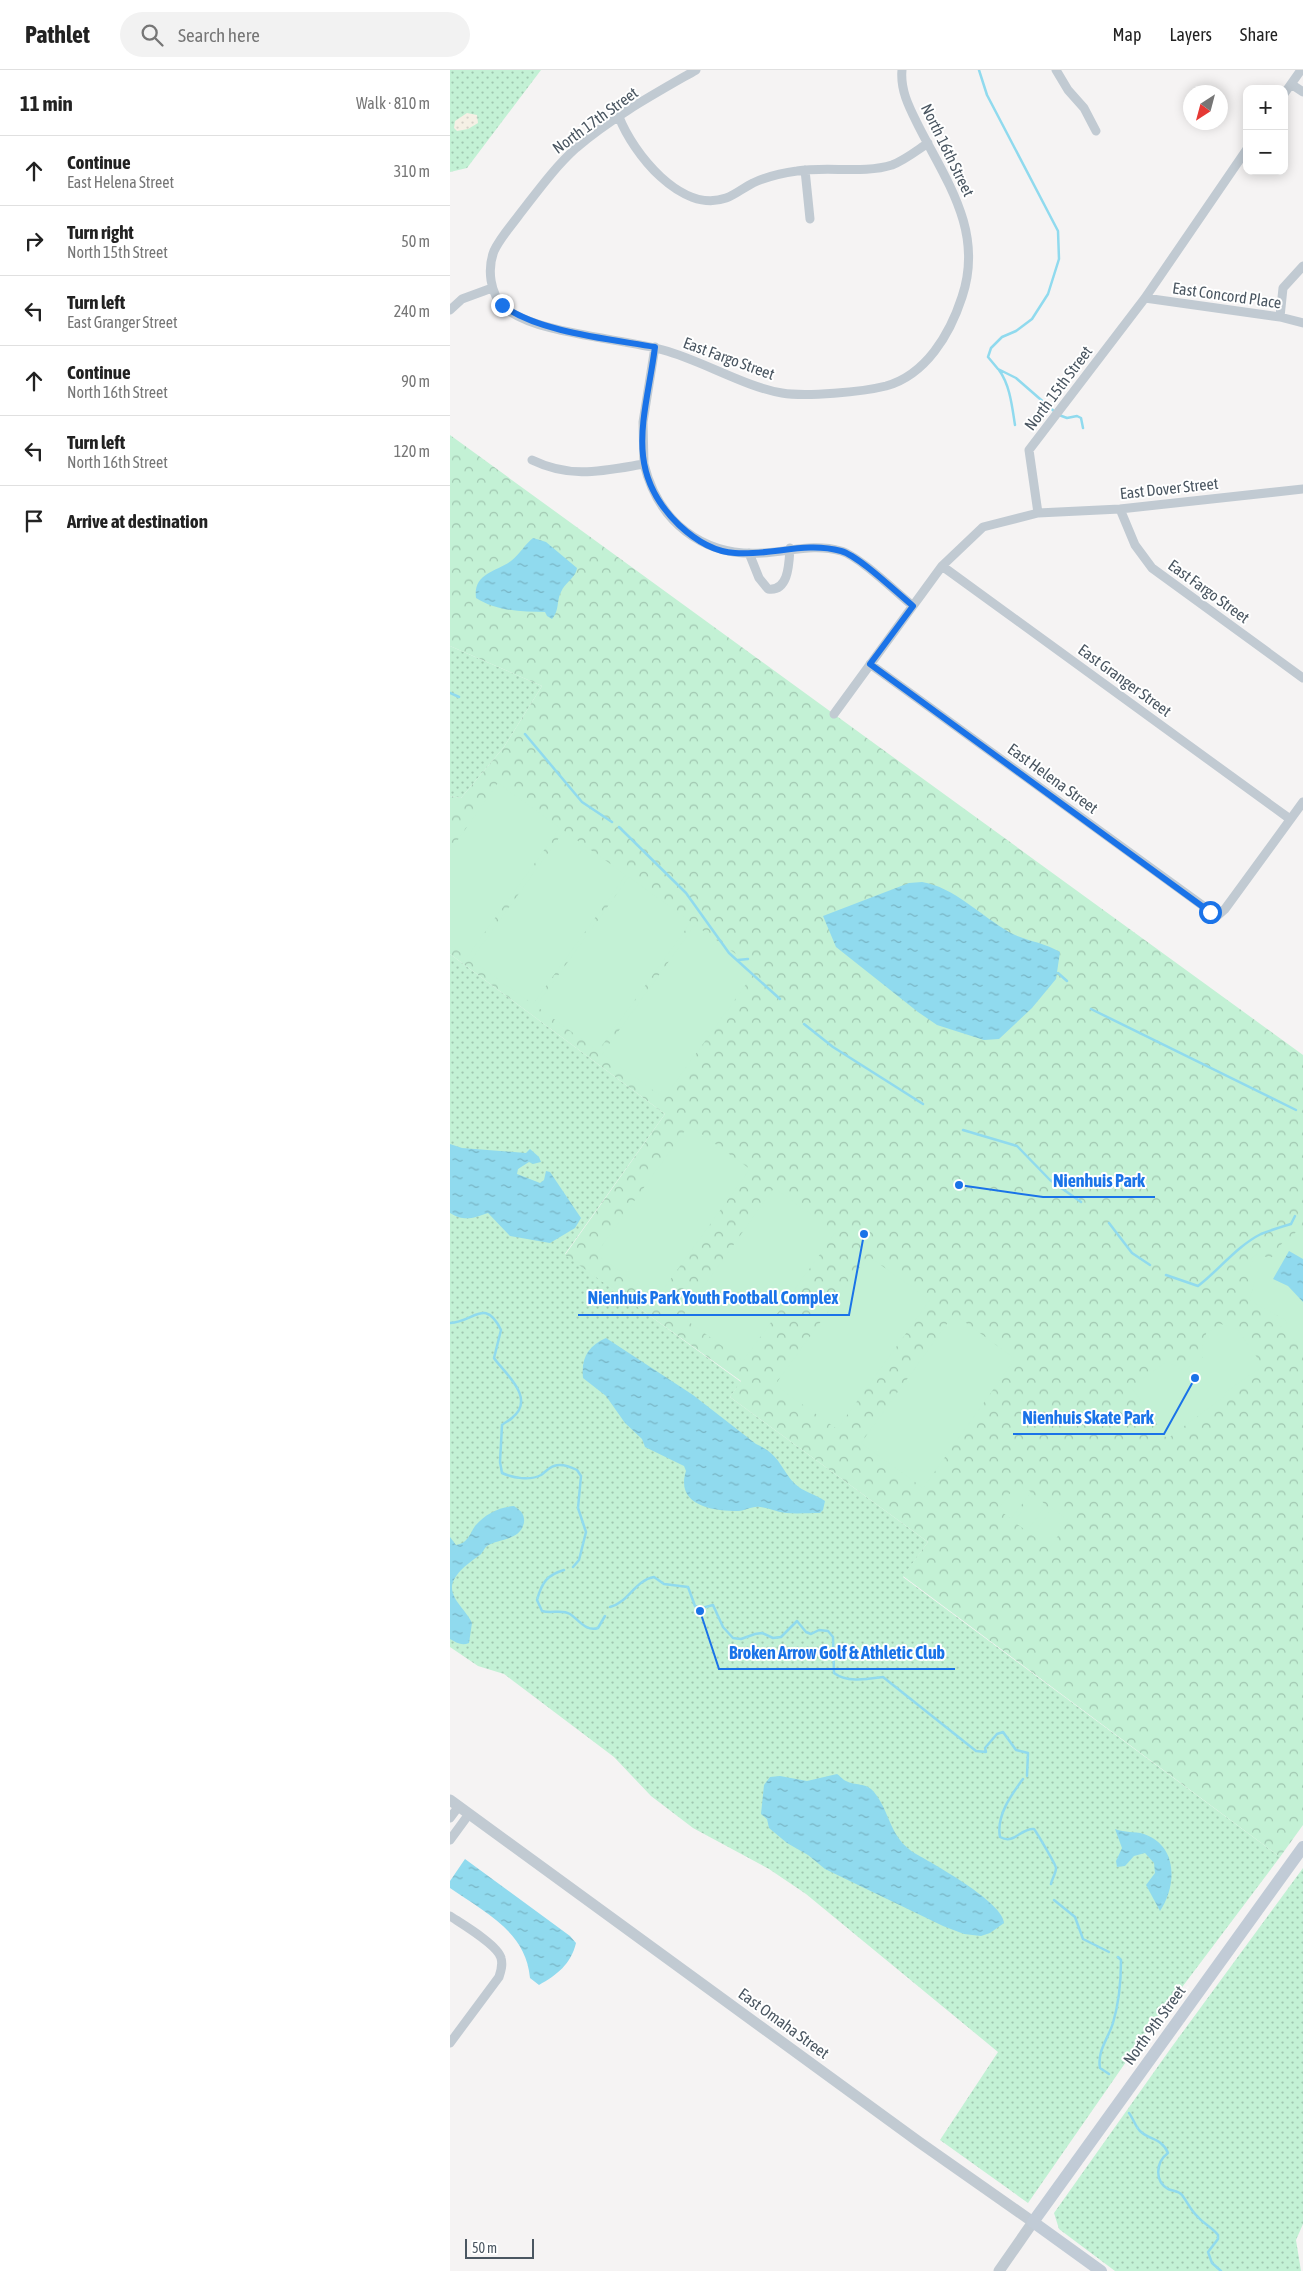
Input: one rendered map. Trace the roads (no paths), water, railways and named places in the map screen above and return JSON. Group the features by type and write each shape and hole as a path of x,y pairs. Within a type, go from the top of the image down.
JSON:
{"main road":[{"name":"North 9th Street","path":"1034,2222 1303,1847"},
{"name":"East Omaha Street","path":"1034,2222 1101,2271"}],"street":[{"name":"North 17th Street","path":"492,288 490,272 494,252 502,238 556,167 578,146 619,117 696,70"},
{"name":"North 16th Street","path":"902,70 903,92 952,186 965,224 968,258 963,296 946,334 933,355"},
{"path":"1056,70 1068,90 1084,108 1096,131"},
{"path":"1288,88 1301,70"},
{"path":"1291,84 1303,92"},
{"path":"619,117 625,132 654,172 688,196 709,201 725,198 753,183 778,174 805,170 874,168 891,165 908,158 928,143"},
{"name":"North 15th Street","path":"1038,513 1030,450 1145,298 1243,155"},
{"path":"805,170 810,219"},
{"path":"1280,317 1283,288 1303,266"},
{"path":"450,310 462,299 492,288 502,305 514,315 534,324 655,347 643,422 644,464 649,485 662,508 683,529 706,545 734,553 763,554 790,548 818,547 843,551 913,606"},
{"name":"East Concord Place","path":"1145,298 1280,317 1303,323"},
{"name":"East Fargo Street","path":"655,347 688,357 749,383 781,393 858,390 888,386 911,373 933,355"},
{"path":"532,460 551,469 576,472 603,471 644,464"},
{"name":"East Dover Street","path":"1038,513 1120,509 1303,488"},
{"name":"East Fargo Street","path":"1120,509 1135,545 1152,568 1303,678"},
{"path":"834,714 942,566 983,527 1038,513"},
{"path":"749,554 759,578 768,589 774,590 782,585 785,579 790,548"},
{"name":"East Granger Street","path":"942,566 1290,819"},
{"name":"East Helena Street","path":"870,664 1218,916 1290,819"},
{"path":"1290,819 1303,802"},
{"path":"450,1818 454,1803"},
{"name":"East Omaha Street","path":"454,1803 926,2147 1034,2222"},
{"path":"450,1840 469,1814"},
{"path":"450,1916 492,1946 502,1958 502,1967 498,1977 450,2042"},
{"path":"999,2271 1034,2222"}],"water":[{"path":"533,538 546,542 577,568 575,575 561,592 556,612 552,619 545,612 501,608 476,598 478,583 482,578 511,561"},
{"path":"922,882 934,885 956,896 1009,932 1060,952 1056,979 1032,1008 999,1039 984,1040 937,1025 836,947 823,916 909,883"},
{"path":"450,1144 462,1148 526,1153 530,1149 539,1157 541,1162 533,1164 529,1162 518,1169 517,1174 540,1183 544,1180 546,1171 550,1172 581,1218 575,1228 550,1243 510,1236 488,1213 473,1218 460,1218 450,1213"},
{"path":"1289,1251 1303,1259 1303,1302 1288,1286 1273,1279"},
{"path":"606,1338 693,1395 756,1444 770,1452 794,1483 801,1489 825,1501 823,1510 820,1513 790,1513 757,1507 741,1511 728,1511 707,1507 691,1499 686,1492 684,1482 686,1471 684,1466 645,1447 642,1439 625,1423 606,1396 583,1378 583,1364 587,1354 590,1349"},
{"path":"514,1506 524,1517 519,1533 487,1546 481,1554 459,1572 453,1581 452,1591 454,1596 472,1623 469,1643 457,1643 450,1639 450,1537 456,1545 460,1544 468,1538 475,1526 488,1515 503,1508"},
{"path":"837,1774 846,1781 864,1785 871,1789 880,1800 900,1841 916,1854 981,1895 993,1905 1001,1915 1004,1923 990,1933 981,1936 964,1934 943,1926 825,1869 769,1828 767,1819 761,1814 764,1785 770,1777 780,1776 807,1781"},
{"path":"1115,1829 1144,1834 1163,1847 1171,1867 1171,1878 1166,1901 1160,1911 1146,1885 1155,1873 1154,1863 1145,1853 1134,1856 1125,1866 1117,1867 1116,1861 1122,1848"},
{"path":"465,1859 570,1936 576,1943 567,1963 552,1977 539,1985 530,1978 527,1962 521,1947 512,1935 501,1924 450,1888 450,1881"}],"waterway":[{"path":"979,70 987,95 1058,231 1059,259 1048,294 1032,319 1016,331 1002,337 991,348 988,357 998,369 1016,378 1055,412"},
{"path":"999,370 1008,389 1015,425"},
{"path":"1059,415 1067,418 1077,416 1081,418 1083,428"},
{"path":"450,693 459,697"},
{"path":"525,734 582,802 612,822"},
{"path":"619,827 686,893 729,953 780,999"},
{"path":"738,960 748,959"},
{"path":"1058,973 1067,981"},
{"path":"1091,1009 1296,1110"},
{"path":"804,1024 833,1047 923,1104"},
{"path":"963,1130 1017,1146 1050,1180 1081,1202"},
{"path":"1166,1275 1198,1286 1252,1239 1291,1224 1295,1216"},
{"path":"1109,1223 1132,1253 1150,1265"},
{"path":"450,1323 484,1313 490,1315 501,1330 494,1358 516,1386 521,1402 519,1410 502,1425 500,1462 502,1473 516,1477 532,1478 541,1475 549,1468 560,1465 577,1470 581,1476 578,1508 586,1532 579,1560 573,1567"},
{"path":"564,1570 553,1574 543,1584 537,1600 542,1611 570,1614 586,1627 594,1629 598,1628 605,1616"},
{"path":"610,1607 622,1601 642,1582 654,1577 664,1584 688,1587 695,1606 702,1608 713,1605 723,1627 733,1638 741,1639 762,1633 773,1638 781,1637 797,1621 806,1632 811,1634 819,1630 828,1631 833,1637 834,1673 851,1679 883,1677 976,1751 986,1752 985,1748 997,1734 1003,1732 1016,1750 1028,1753 1027,1776"},
{"path":"1023,1779 1009,1799 1002,1814 999,1829 1000,1837 1010,1839 1029,1829 1034,1829 1056,1868 1051,1884"},
{"path":"1054,1900 1075,1917 1083,1939 1109,1952"},
{"path":"1109,2074 1100,2068 1099,2062 1101,2051 1117,2008 1121,1968 1121,1960 1118,1957"},
{"path":"1129,2113 1140,2131 1162,2144 1168,2153 1161,2161 1158,2171 1163,2186 1181,2194 1191,2210 1218,2235 1218,2239 1208,2252 1212,2263 1221,2271"}],"place":[{"name":"Nienhuis Park","path":"959,1185"},
{"name":"Nienhuis Park Youth Football Complex","path":"864,1234"},
{"name":"Nienhuis Skate Park","path":"1195,1378"},
{"name":"Broken Arrow Golf & Athletic Club","path":"700,1611"}]}
